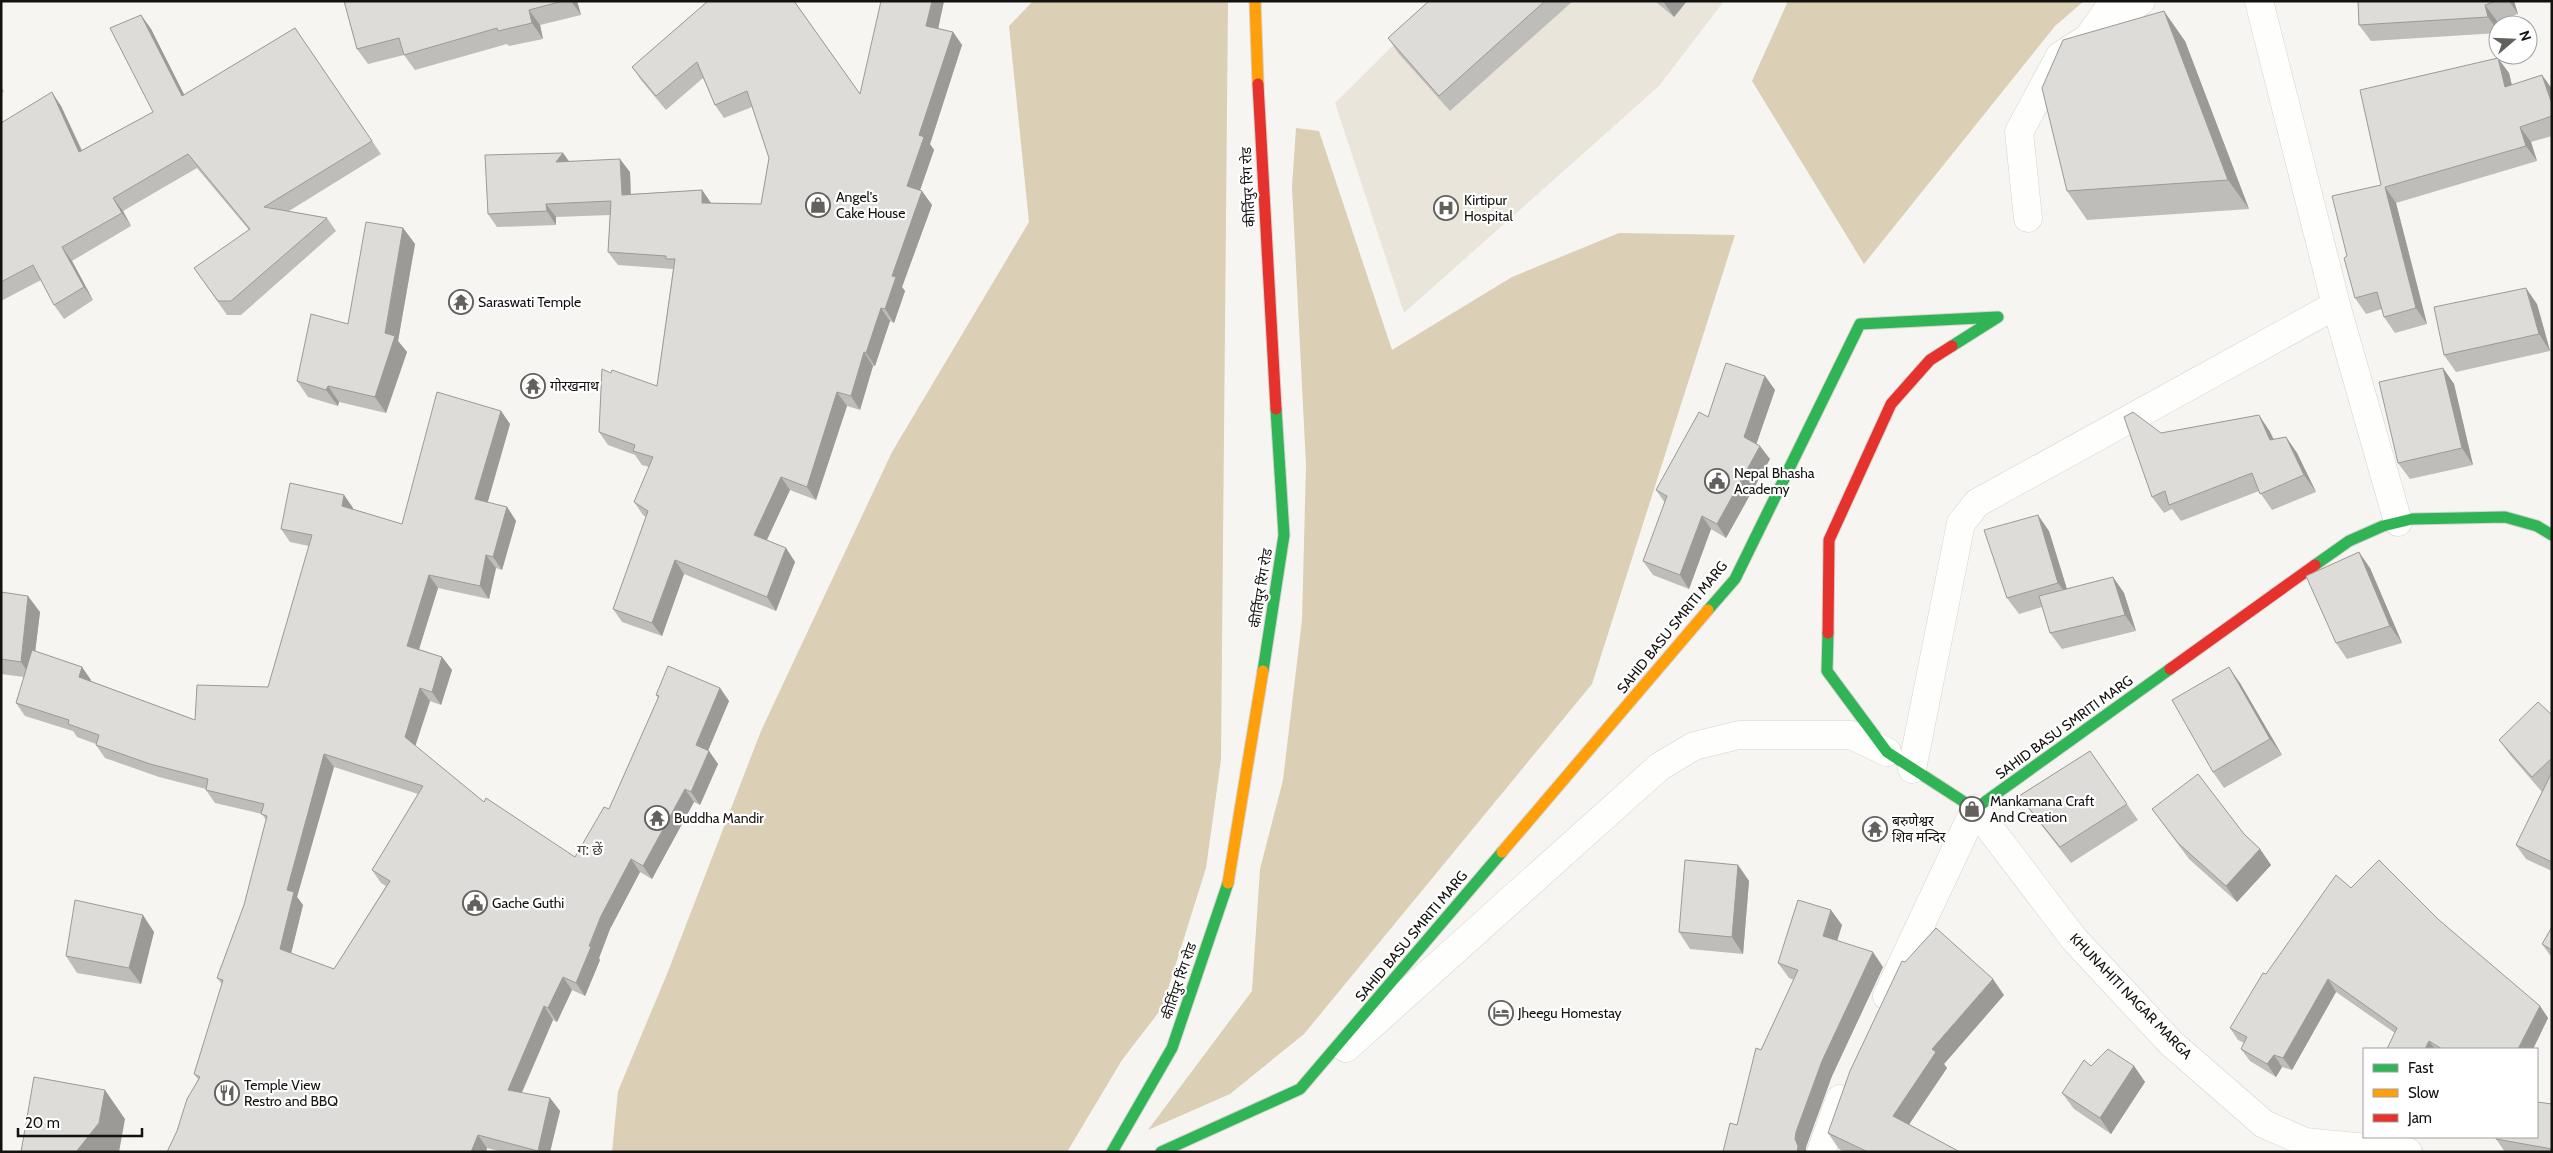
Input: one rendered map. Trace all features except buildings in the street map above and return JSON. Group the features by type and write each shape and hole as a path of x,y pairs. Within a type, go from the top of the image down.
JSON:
{"street":[{"name":"कीर्तिपुर रिंग रोड","path":"1112,1152 1172,1048 1230,874 1284,535 1262,178 1254,1"},
{"path":"2088,38 2114,1"},
{"path":"2028,218 2019,132 2060,56 2141,1"},
{"path":"2259,1 2336,305 2398,522"},
{"path":"1912,769 1961,523 1977,502 2336,305"},
{"name":"SAHID BASU SMRITI MARG","path":"1161,1152 1300,1089 1735,579 1860,324 1998,317 1930,360 1892,404 1829,540 1828,671 1887,752 1976,809 2316,562 2348,541 2398,522 2412,519 2505,517 2537,526 2552,535"},
{"path":"1300,1089 1659,767 1694,746 1739,735 1851,735 1887,752"},
{"path":"1876,1020 1976,809"},
{"name":"KHUNAHITI NAGAR MARGA","path":"1976,809 2074,939 2171,1043 2264,1124 2305,1142 2408,1152"},
{"path":"1822,1152 1851,1072"}],"shaded area":[{"path":"1033,1 1228,1 1221,760 1206,868 1162,1008 1122,1060 1067,1152 612,1152 618,1091 667,974 761,731 892,452 1029,222 1009,26"},
{"name":"Kirtipur Hospital","path":"1438,1 1724,1 1659,86 1404,313 1335,103"},
{"path":"1788,1 2084,1 2055,26 1864,264 1752,81"},
{"path":"1296,128 1319,131 1392,350 1512,277 1619,233 1735,235 1592,684 1304,1034 1230,1094 1148,1130 1252,991 1260,869 1283,780 1302,620 1306,465 1292,187"}],"traffic: fast":[{"path":"1708,610 1735,579 1860,324 1998,317 1952,346"},
{"path":"1263,671 1284,535 1276,409"},
{"path":"2315,565 2349,541 2383,526 2412,519 2505,517 2537,526 2552,535"},
{"path":"1828,633 1827,671 1887,752 1975,809 2170,669"},
{"path":"1161,1152 1300,1089 1502,852"},
{"path":"1112,1152 1172,1048 1228,883"}],"traffic: slow":[{"path":"1255,1 1258,84"},
{"path":"1502,852 1708,610"},
{"path":"1228,883 1263,671"}],"traffic: jam":[{"path":"1258,84 1276,409"},
{"path":"1828,633 1829,540 1891,404 1930,360 1952,346"},
{"path":"2170,669 2315,565"}],"place":[{"name":"Angel's Cake House","path":"818,205"},
{"name":"Kirtipur Hospital","path":"1446,208"},
{"name":"Saraswati Temple","path":"461,302"},
{"name":"गोरखनाथ","path":"533,386"},
{"name":"Nepal Bhasha Academy","path":"1717,481"},
{"name":"Mankamana Craft And Creation","path":"1972,809"},
{"name":"Buddha Mandir","path":"657,818"},
{"name":"बरुणेश्वर शिव मन्दिर","path":"1875,829"},
{"name":"Gache Guthi","path":"475,903"},
{"name":"Jheegu Homestay","path":"1501,1013"},
{"name":"Temple View Restro and BBQ","path":"227,1093"}],"district":[{"name":"ग: छें","path":"590,850"}]}
